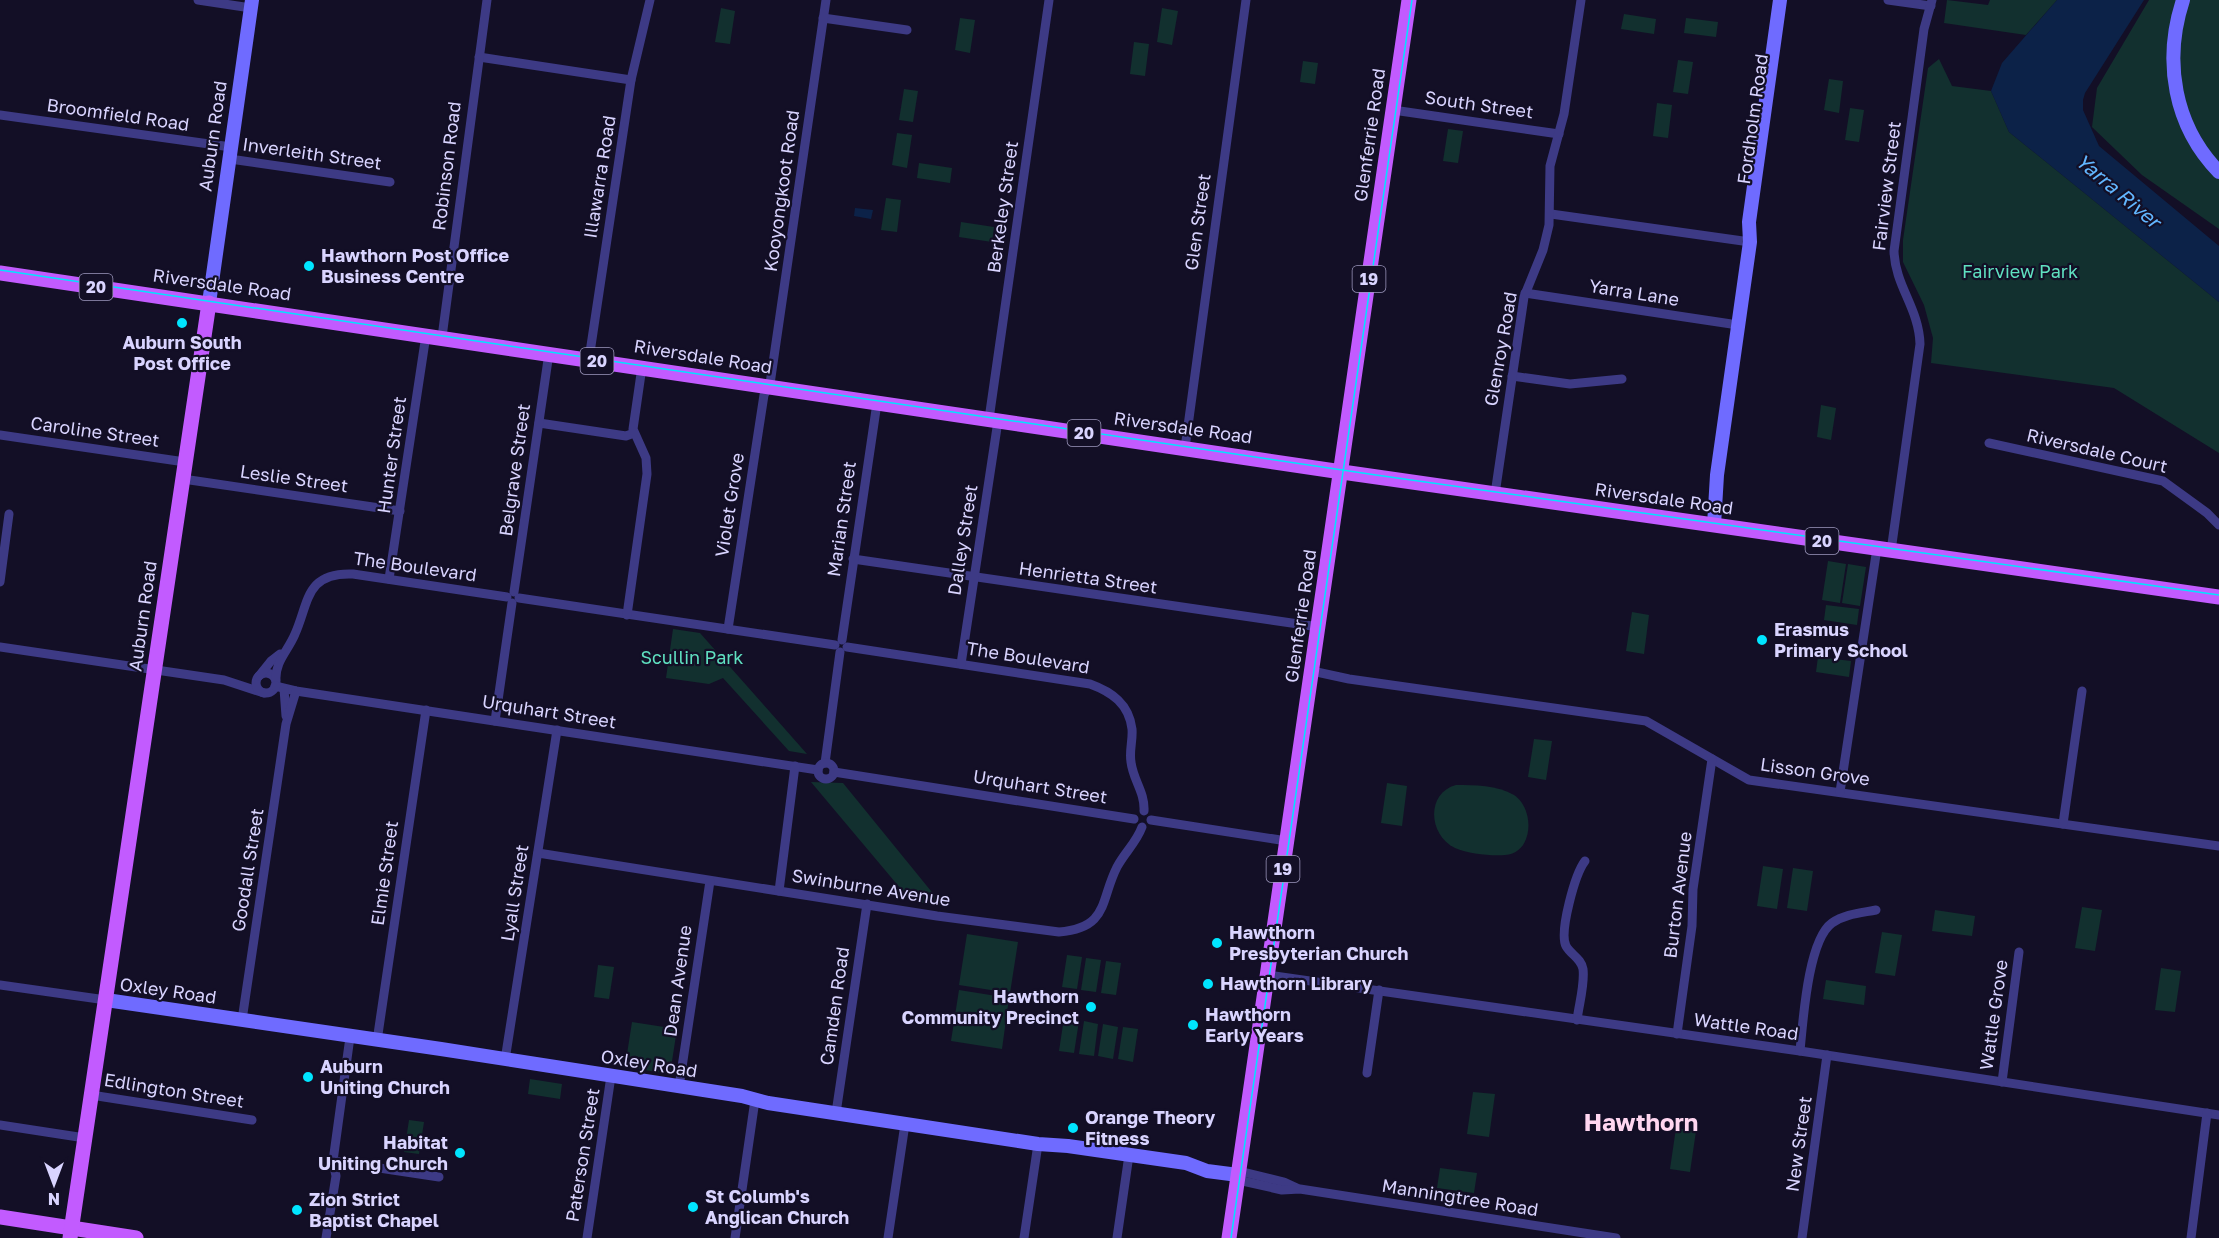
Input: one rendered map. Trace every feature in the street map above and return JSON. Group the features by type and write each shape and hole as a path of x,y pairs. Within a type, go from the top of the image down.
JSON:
{"main road":[{"name":"Glenferrie Road","path":"1229,1238 1409,0"},
{"name":"Riversdale Road","path":"0,273 1341,472 2219,596"},
{"name":"Auburn Road","path":"71,1233 209,303"},
{"path":"0,1217 71,1233 136,1238"}],"street":[{"path":"198,0 251,4"},
{"name":"Robinson Road","path":"442,337 487,0"},
{"name":"Illawarra Road","path":"589,359 631,80 650,0"},
{"name":"Kooyongkoot Road","path":"769,386 826,0"},
{"name":"Berkeley Street","path":"994,420 1049,0"},
{"name":"Glen Street","path":"1185,448 1246,0"},
{"name":"Glenroy Road","path":"1495,494 1525,293 1543,250 1551,214 1549,175 1559,134 1581,0"},
{"name":"Fordholm Road","path":"1750,242 1749,222 1780,0"},
{"name":"Fordholm Road","path":"1709,525 1750,242 1756,223 1789,0"},
{"path":"1888,0 1931,3"},
{"path":"2183,0 2174,35 2175,87 2188,128 2198,146 2219,172"},
{"name":"Fairview Street","path":"1840,792 1920,344 1916,316 1897,274 1894,251 1924,29 1931,3"},
{"name":"Auburn Road","path":"209,303 251,4"},
{"path":"823,18 907,30"},
{"path":"479,57 631,80"},
{"name":"South Street","path":"1393,110 1559,134"},
{"name":"Broomfield Road","path":"0,115 230,153"},
{"name":"Inverleith Street","path":"230,153 390,182"},
{"path":"1551,214 1750,242"},
{"name":"Yarra Lane","path":"1525,293 1738,325"},
{"name":"Hunter Street","path":"389,579 426,335"},
{"name":"Belgrave Street","path":"495,721 549,353"},
{"path":"627,615 647,474 646,458 634,433 642,367"},
{"path":"1512,376 1570,384 1622,379"},
{"name":"Violet Grove","path":"728,629 764,398 769,386"},
{"name":"Marian Street","path":"822,767 877,403"},
{"name":"Dalley Street","path":"961,664 994,420"},
{"path":"539,423 626,436 634,433"},
{"name":"Caroline Street","path":"0,435 185,462"},
{"name":"Riversdale Court","path":"1989,444 2163,481 2207,513 2219,525"},
{"name":"Leslie Street","path":"183,480 400,511"},
{"path":"0,582 9,514"},
{"name":"Henrietta Street","path":"853,559 1319,627"},
{"name":"The Boulevard","path":"278,685 277,665 296,633 306,600 319,582 332,576 346,574 513,597 1090,684 1106,690 1119,700 1128,713 1132,730 1131,762 1144,800 1144,811"},
{"path":"0,647 224,680 264,693 272,691 278,685 269,674 263,673 258,677 224,680"},
{"name":"The Boulevard","path":"258,677 271,661 289,647"},
{"name":"Lisson Grove","path":"1312,674 1646,721 1749,780 2219,846"},
{"path":"258,677 257,688 264,693"},
{"name":"Urquhart Street","path":"278,685 296,691 495,721 795,766 822,767"},
{"name":"Goodall Street","path":"278,685 286,724"},
{"name":"Goodall Street","path":"242,1020 286,724 296,691"},
{"path":"2064,824 2082,691"},
{"name":"Elmie Street","path":"377,1041 426,710"},
{"name":"Lyall Street","path":"505,1060 557,730"},
{"name":"Burton Avenue","path":"1677,1034 1692,926 1693,889 1712,759"},
{"path":"779,891 795,766"},
{"path":"822,767 832,767 834,772 830,778 825,779 819,775 822,767"},
{"name":"Urquhart Street","path":"834,772 1134,819"},
{"path":"1144,811 1150,815 1146,826 1142,827 1134,819 1137,814 1144,811"},
{"path":"1150,820 1287,841"},
{"name":"Swinburne Avenue","path":"537,853 1059,932 1086,925 1100,912 1116,869 1138,838 1142,827"},
{"path":"1577,1020 1583,971 1581,963 1566,946 1564,938 1574,882 1585,861"},
{"name":"Dean Avenue","path":"679,1087 710,880"},
{"name":"Camden Road","path":"836,1113 867,904"},
{"path":"1800,1051 1812,961 1817,943 1833,923 1851,915 1876,910"},
{"name":"Wattle Grove","path":"2002,1082 2019,952"},
{"name":"Wattle Road","path":"1268,975 1800,1051 2219,1115"},
{"path":"0,985 106,1000"},
{"path":"1367,1073 1379,990"},
{"name":"Oxley Road","path":"106,1000 611,1076 905,1124 1186,1163 1207,1171 1239,1173"},
{"path":"326,1238 336,1176 333,1161 350,1037"},
{"name":"New Street","path":"1802,1238 1827,1055"},
{"name":"Paterson Street","path":"587,1238 611,1076"},
{"name":"Edlington Street","path":"91,1095 252,1120"},
{"path":"735,1238 755,1100"},
{"path":"2191,1238 2207,1113"},
{"path":"888,1238 905,1124"},
{"path":"0,1125 85,1138"},
{"path":"1024,1238 1038,1144"},
{"path":"1117,1238 1129,1155"},
{"path":"333,1161 439,1177"},
{"name":"Manningtree Road","path":"1239,1173 1284,1182 1300,1189 1616,1238"},
{"path":"1537,1238 1538,1226"}],"green space":[{"path":"1947,0 1988,5 1990,0 2057,0 2026,35 1944,23"},
{"path":"2149,0 2219,0 2219,229 2142,175 2092,127 2097,88"},
{"path":"721,8 735,11 730,44 715,42"},
{"path":"1162,8 1178,11 1172,45 1157,42"},
{"path":"1624,14 1656,19 1654,34 1621,29"},
{"path":"960,18 975,20 970,53 955,50"},
{"path":"1686,18 1718,22 1716,37 1684,33"},
{"path":"1134,42 1149,44 1145,76 1130,74"},
{"name":"Fairview Park","path":"1939,59 1952,86 1991,91 2009,132 2219,302 2219,453 2114,388 1931,363 1933,338 1924,305 1903,262 1903,240 1928,68"},
{"path":"1678,60 1693,62 1688,94 1673,92"},
{"path":"1303,61 1318,63 1315,84 1300,82"},
{"path":"1829,79 1843,81 1839,113 1824,110"},
{"path":"904,89 918,91 913,122 899,120"},
{"path":"1657,103 1672,105 1668,138 1653,136"},
{"path":"1850,108 1864,110 1859,142 1845,140"},
{"path":"1448,129 1463,131 1458,163 1443,161"},
{"path":"897,133 912,135 907,168 892,165"},
{"path":"919,163 952,168 950,183 917,178"},
{"path":"886,198 901,200 897,232 881,230"},
{"path":"961,222 994,227 992,242 959,237"},
{"path":"1821,405 1836,408 1831,440 1817,437"},
{"path":"1828,561 1846,564 1840,603 1822,600"},
{"path":"1848,564 1866,567 1860,606 1842,603"},
{"path":"1826,605 1859,609 1857,625 1824,620"},
{"path":"1632,612 1649,615 1644,654 1626,651"},
{"name":"Scullin Park","path":"673,629 700,633 807,754 789,751 723,678 709,684 666,678"},
{"path":"1818,657 1851,661 1849,677 1816,672"},
{"path":"1534,739 1552,741 1546,780 1528,777"},
{"path":"811,782 843,783 944,907 911,901"},
{"path":"1387,783 1407,786 1402,826 1381,823"},
{"path":"1456,785 1493,787 1514,795 1526,810 1528,820 1526,839 1522,847 1505,855 1486,855 1461,850 1446,842 1436,824 1435,805 1439,796 1446,789"},
{"path":"1763,866 1783,869 1777,909 1757,906"},
{"path":"1793,868 1813,871 1807,911 1787,908"},
{"path":"2082,907 2102,910 2095,951 2075,948"},
{"path":"1935,910 1975,916 1972,936 1932,931"},
{"path":"1882,932 1902,935 1895,976 1875,973"},
{"path":"967,934 1018,942 1010,993 959,985"},
{"path":"1067,955 1082,957 1077,989 1062,987"},
{"path":"1086,958 1101,960 1096,992 1081,990"},
{"path":"1106,961 1121,963 1116,995 1101,993"},
{"path":"598,965 614,967 609,999 594,997"},
{"path":"2161,968 2181,971 2175,1012 2155,1010"},
{"path":"1826,980 1866,986 1864,1005 1823,999"},
{"path":"959,990 1009,998 1002,1049 951,1041"},
{"path":"1064,1018 1079,1021 1074,1053 1059,1051"},
{"path":"1084,1021 1098,1024 1094,1056 1079,1054"},
{"path":"632,1022 677,1029 670,1074 625,1067"},
{"path":"1103,1024 1118,1027 1113,1059 1098,1056"},
{"path":"1123,1027 1138,1029 1133,1062 1118,1059"},
{"path":"530,1079 562,1084 560,1099 528,1094"},
{"path":"1473,1092 1495,1094 1489,1137 1467,1134"},
{"path":"409,1120 424,1122 419,1154 404,1152"},
{"path":"1676,1128 1696,1131 1690,1172 1670,1169"},
{"path":"1440,1168 1477,1173 1474,1193 1437,1188"}],"water":[{"name":"Yarra River","path":"2057,0 2144,0 2085,93 2083,110 2099,146 2219,246 2219,302 2009,132 1991,91 2002,63"},
{"path":"855,208 873,210 871,219 854,216"}],"tram line":[{"path":"1231,1238 1412,0"},
{"path":"0,270 1376,475 2219,595"}],"place":[{"name":"Hawthorn Post Office Business Centre","path":"309,266"},
{"name":"Auburn South Post Office","path":"182,323"},
{"name":"Erasmus Primary School","path":"1762,640"},
{"name":"Hawthorn Presbyterian Church","path":"1217,943"},
{"name":"Hawthorn Library","path":"1208,984"},
{"name":"Hawthorn Community Precinct","path":"1091,1007"},
{"name":"Hawthorn Early Years","path":"1193,1025"},
{"name":"Auburn Uniting Church","path":"308,1077"},
{"name":"Orange Theory Fitness","path":"1073,1128"},
{"name":"Habitat Uniting Church","path":"460,1153"},
{"name":"St Columb's Anglican Church","path":"693,1207"},
{"name":"Zion Strict Baptist Chapel","path":"297,1210"}],"district":[{"name":"Hawthorn","path":"1641,1123"}]}
